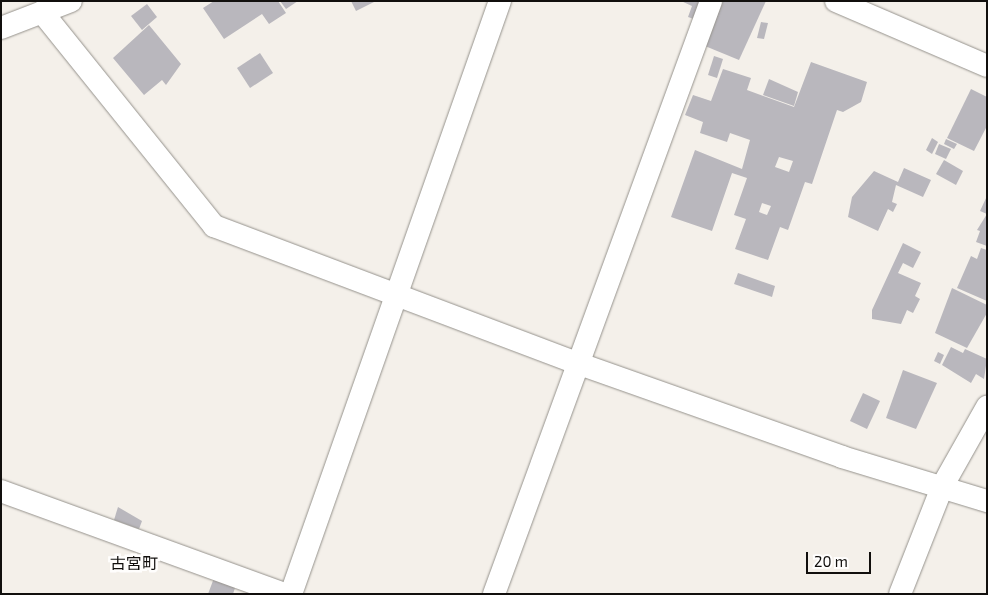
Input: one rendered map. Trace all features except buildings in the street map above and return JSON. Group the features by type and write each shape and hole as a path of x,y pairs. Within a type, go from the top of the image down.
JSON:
{"street":[{"path":"1,28 71,1"},
{"path":"291,594 500,1"},
{"path":"494,594 711,1"},
{"path":"836,1 987,66"},
{"path":"42,12 214,226 577,363 842,457 943,485 987,501"},
{"path":"900,594 943,485 987,407"},
{"path":"1,491 284,594"}],"district":[{"name":"古宮町","path":"134,563"}]}
